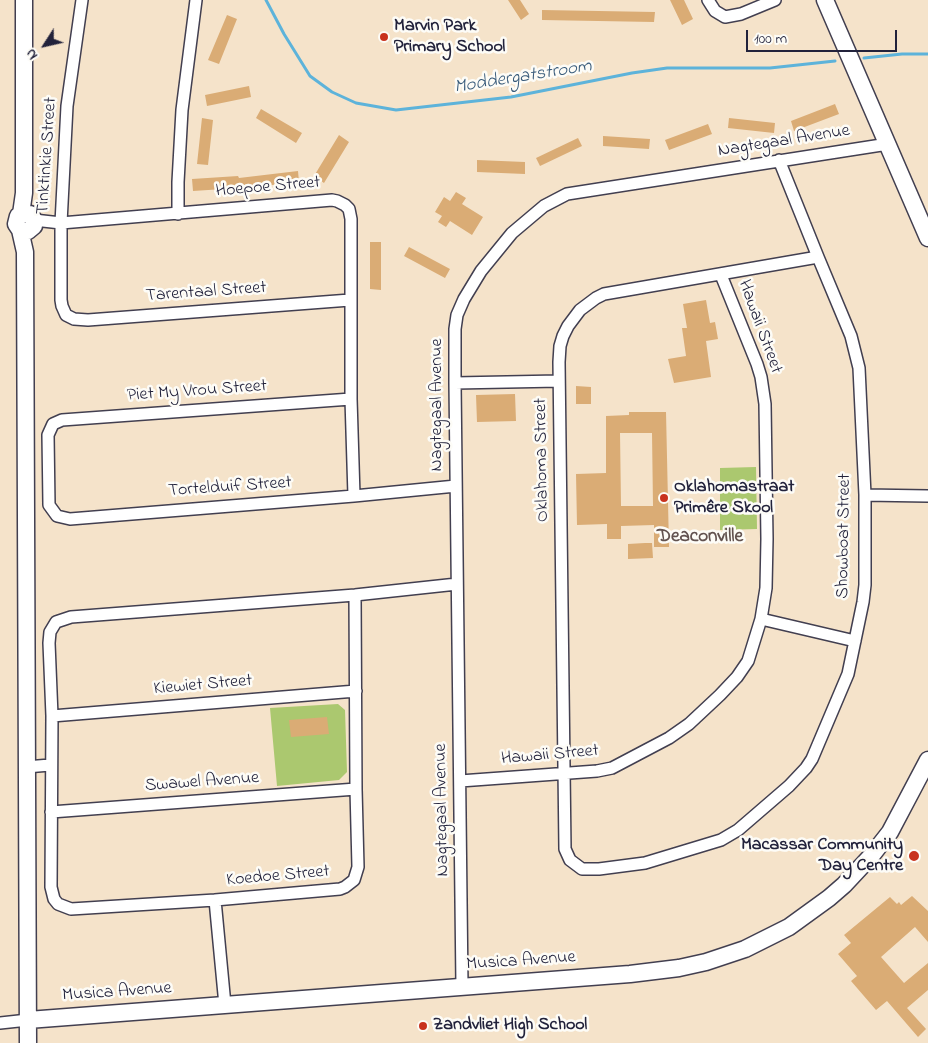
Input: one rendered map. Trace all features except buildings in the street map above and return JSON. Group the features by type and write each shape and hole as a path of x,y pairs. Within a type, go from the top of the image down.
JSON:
{"street":[{"path":"24,0 24,193 28,222 25,252 28,1043"},
{"name":"Tinktinkie Street","path":"66,315 61,300 56,223 67,106 82,0"},
{"path":"178,214 178,170 182,110 196,0"},
{"path":"708,0 715,11 725,17 741,14 775,0"},
{"path":"825,0 928,238"},
{"name":"Nagtegaal Avenue","path":"462,986 455,329 457,315 464,298 481,271 512,233 544,206 557,198 579,191 888,144"},
{"name":"Showboat Street","path":"570,860 582,869 590,870 634,865 721,840 738,830 789,786 812,759 848,674 865,585 865,495 861,392 857,359 852,336 818,257 780,160"},
{"name":"Hoepoe Street","path":"28,222 56,223 332,200 342,202 351,214 351,399 354,496"},
{"name":"Oklahoma Street","path":"570,860 565,849 559,381 559,362 563,336 573,317 587,304 596,298 614,292 818,257"},
{"name":"Hawaii Street","path":"460,781 597,772 612,768 669,738 689,724 720,695 743,669 753,650 766,588 766,430 763,391 754,357 721,275"},
{"name":"Tarentaal Street","path":"66,315 74,319 88,320 350,300"},
{"path":"455,382 559,381"},
{"name":"Piet My Vrou Street","path":"51,429 53,424 69,418 351,399"},
{"name":"Tortelduif Street","path":"51,429 48,435 47,469 49,504 57,516 70,519 456,486"},
{"path":"26,470 47,469"},
{"path":"865,495 928,496"},
{"name":"Koedoe Street","path":"355,595 358,867 354,880 340,889 71,910 64,908 54,899 51,887 50,765 52,716 49,636 54,625 65,618 355,595 458,584"},
{"path":"761,619 855,640"},
{"name":"Kiewiet Street","path":"52,716 356,691"},
{"name":"Musica Avenue","path":"28,1020 660,971 706,962 745,949 789,927 830,898 862,867 890,832 928,760"},
{"path":"26,767 50,765"},
{"name":"Swawel Avenue","path":"51,812 356,789"},
{"path":"215,900 226,1005"},
{"path":"0,1023 28,1020"}],"green space":[{"path":"756,467 757,529 720,530 720,468"},
{"path":"338,704 345,710 347,772 339,780 277,786 270,708"}],"waterway":[{"name":"Moddergatstroom","path":"266,0 310,76 332,92 356,103 396,110 511,97 667,68 770,68 835,61"},
{"name":"Moddergatstroom","path":"864,58 902,54 928,54"}],"place":[{"name":"Marvin Park Primary School","path":"384,37"},
{"name":"Oklahomastraat Primêre Skool","path":"664,498"},
{"name":"Macassar Community Day Centre","path":"914,856"},
{"name":"Zandvliet High School","path":"423,1026"}],"district":[{"name":"Deaconville","path":"700,538"}]}
